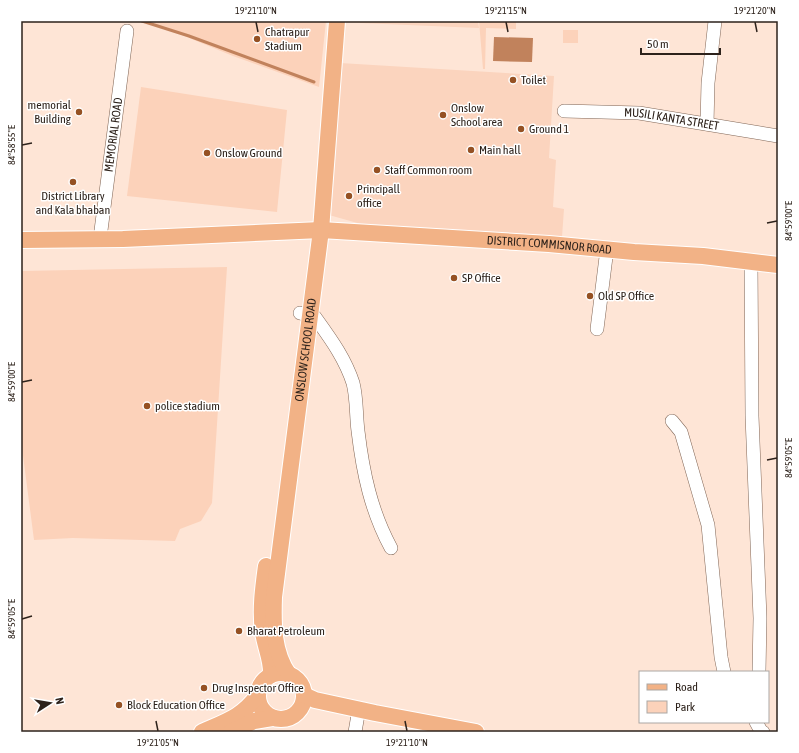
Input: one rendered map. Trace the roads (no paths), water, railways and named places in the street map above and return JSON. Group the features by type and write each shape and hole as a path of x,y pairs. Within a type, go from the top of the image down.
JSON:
{"main road":[{"name":"ONSLOW SCHOOL ROAD","path":"316,230 328,21"},
{"name":"ONSLOW SCHOOL ROAD","path":"271,675 272,664 263,633 262,596 305,314 316,230 337,21"},
{"name":"DISTRICT COMMISNOR ROAD","path":"21,240 100,238 123,239 316,230 549,244 607,250 703,256 778,265"},
{"name":"ONSLOW SCHOOL ROAD","path":"289,675 281,663 275,637 274,597 305,314"},
{"path":"202,732 238,716 248,708 258,695 262,683 271,675 277,673 289,675 300,682 302,702"},
{"path":"258,695 261,708 272,718"},
{"path":"238,731 254,721 272,718 288,718 302,702 315,700 357,720 433,732"},
{"path":"357,720 476,732"}],"street":[{"path":"707,124 708,83 715,21"},
{"name":"MEMORIAL ROAD","path":"100,238 126,31"},
{"name":"MUSILI KANTA STREET","path":"564,111 639,113 778,136"},
{"path":"597,329 607,250"},
{"path":"751,262 752,416 760,611 758,671"},
{"path":"305,314 315,317 340,352 353,383 360,446 372,507 380,528 392,548"},
{"path":"672,421 681,432 708,525 724,671"}],"waterway":[{"path":"142,21 189,36 314,82"}],"place":[{"name":"Chatrapur Stadium","path":"257,39"},
{"name":"Toilet","path":"513,80"},
{"name":"memorial Building","path":"79,112"},
{"name":"Onslow School area","path":"443,115"},
{"name":"Ground 1","path":"521,129"},
{"name":"Main hall","path":"471,150"},
{"name":"Onslow Ground","path":"207,153"},
{"name":"Staff Common room","path":"377,170"},
{"name":"District Library and Kala bhaban","path":"73,182"},
{"name":"Principall office","path":"349,196"},
{"name":"SP Office","path":"454,278"},
{"name":"Old SP Office","path":"590,296"},
{"name":"police stadium","path":"147,406"},
{"name":"Bharat Petroleum","path":"239,631"},
{"name":"Drug Inspector Office","path":"204,688"},
{"name":"Block Education Office","path":"119,705"}]}
